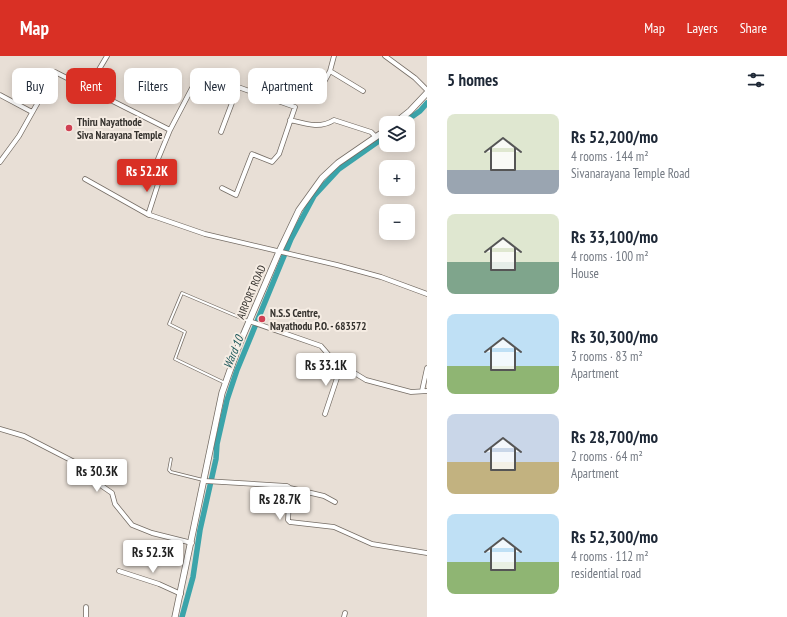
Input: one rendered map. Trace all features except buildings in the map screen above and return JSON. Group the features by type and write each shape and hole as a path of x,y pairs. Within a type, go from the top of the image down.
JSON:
{"main road":[{"path":"402,116 426,93"},
{"name":"AIRPORT ROAD","path":"175,617 225,383 250,322 299,210 322,178 338,163 379,135"}],"street":[{"path":"100,68 107,56"},
{"path":"327,77 334,56"},
{"path":"385,56 415,78 426,93"},
{"path":"330,71 363,91"},
{"path":"0,162 19,136 55,72 66,77"},
{"path":"221,132 238,87 294,107 279,154 272,162 252,154 236,195 222,188"},
{"path":"150,215 149,212 158,184 158,159 170,130 190,92"},
{"path":"0,95 32,112"},
{"path":"116,102 170,130"},
{"path":"290,120 314,126 328,124 334,120 371,132 376,137"},
{"path":"85,179 150,215 205,234 382,277 427,294"},
{"path":"250,322 321,346 333,360 366,380 411,392 427,391"},
{"path":"325,414 341,366"},
{"path":"422,391 427,368"},
{"path":"0,429 24,436 92,471 98,484 112,493 115,504 132,524 152,533 192,543"},
{"path":"205,481 287,486 324,496 335,502"},
{"path":"290,488 288,520 290,522 334,527 372,544 427,553"},
{"path":"119,571 159,584 181,594"},
{"path":"86,607 86,617"}],"lane":[{"path":"225,383 175,359 185,332 169,324 182,292 250,322"},
{"path":"171,459 170,472 205,481"}],"waterway":[{"name":"Ward 10","path":"413,116 427,103"},
{"name":"Ward 10","path":"182,617 193,577 200,530 216,459 217,444 227,400 237,370 291,239 314,196 339,169 379,141"}],"place":[{"name":"Thiru Nayathode Siva Narayana Temple","path":"69,128"},
{"name":"N.S.S Centre, Nayathodu P.O. - 683572","path":"262,319"}]}
